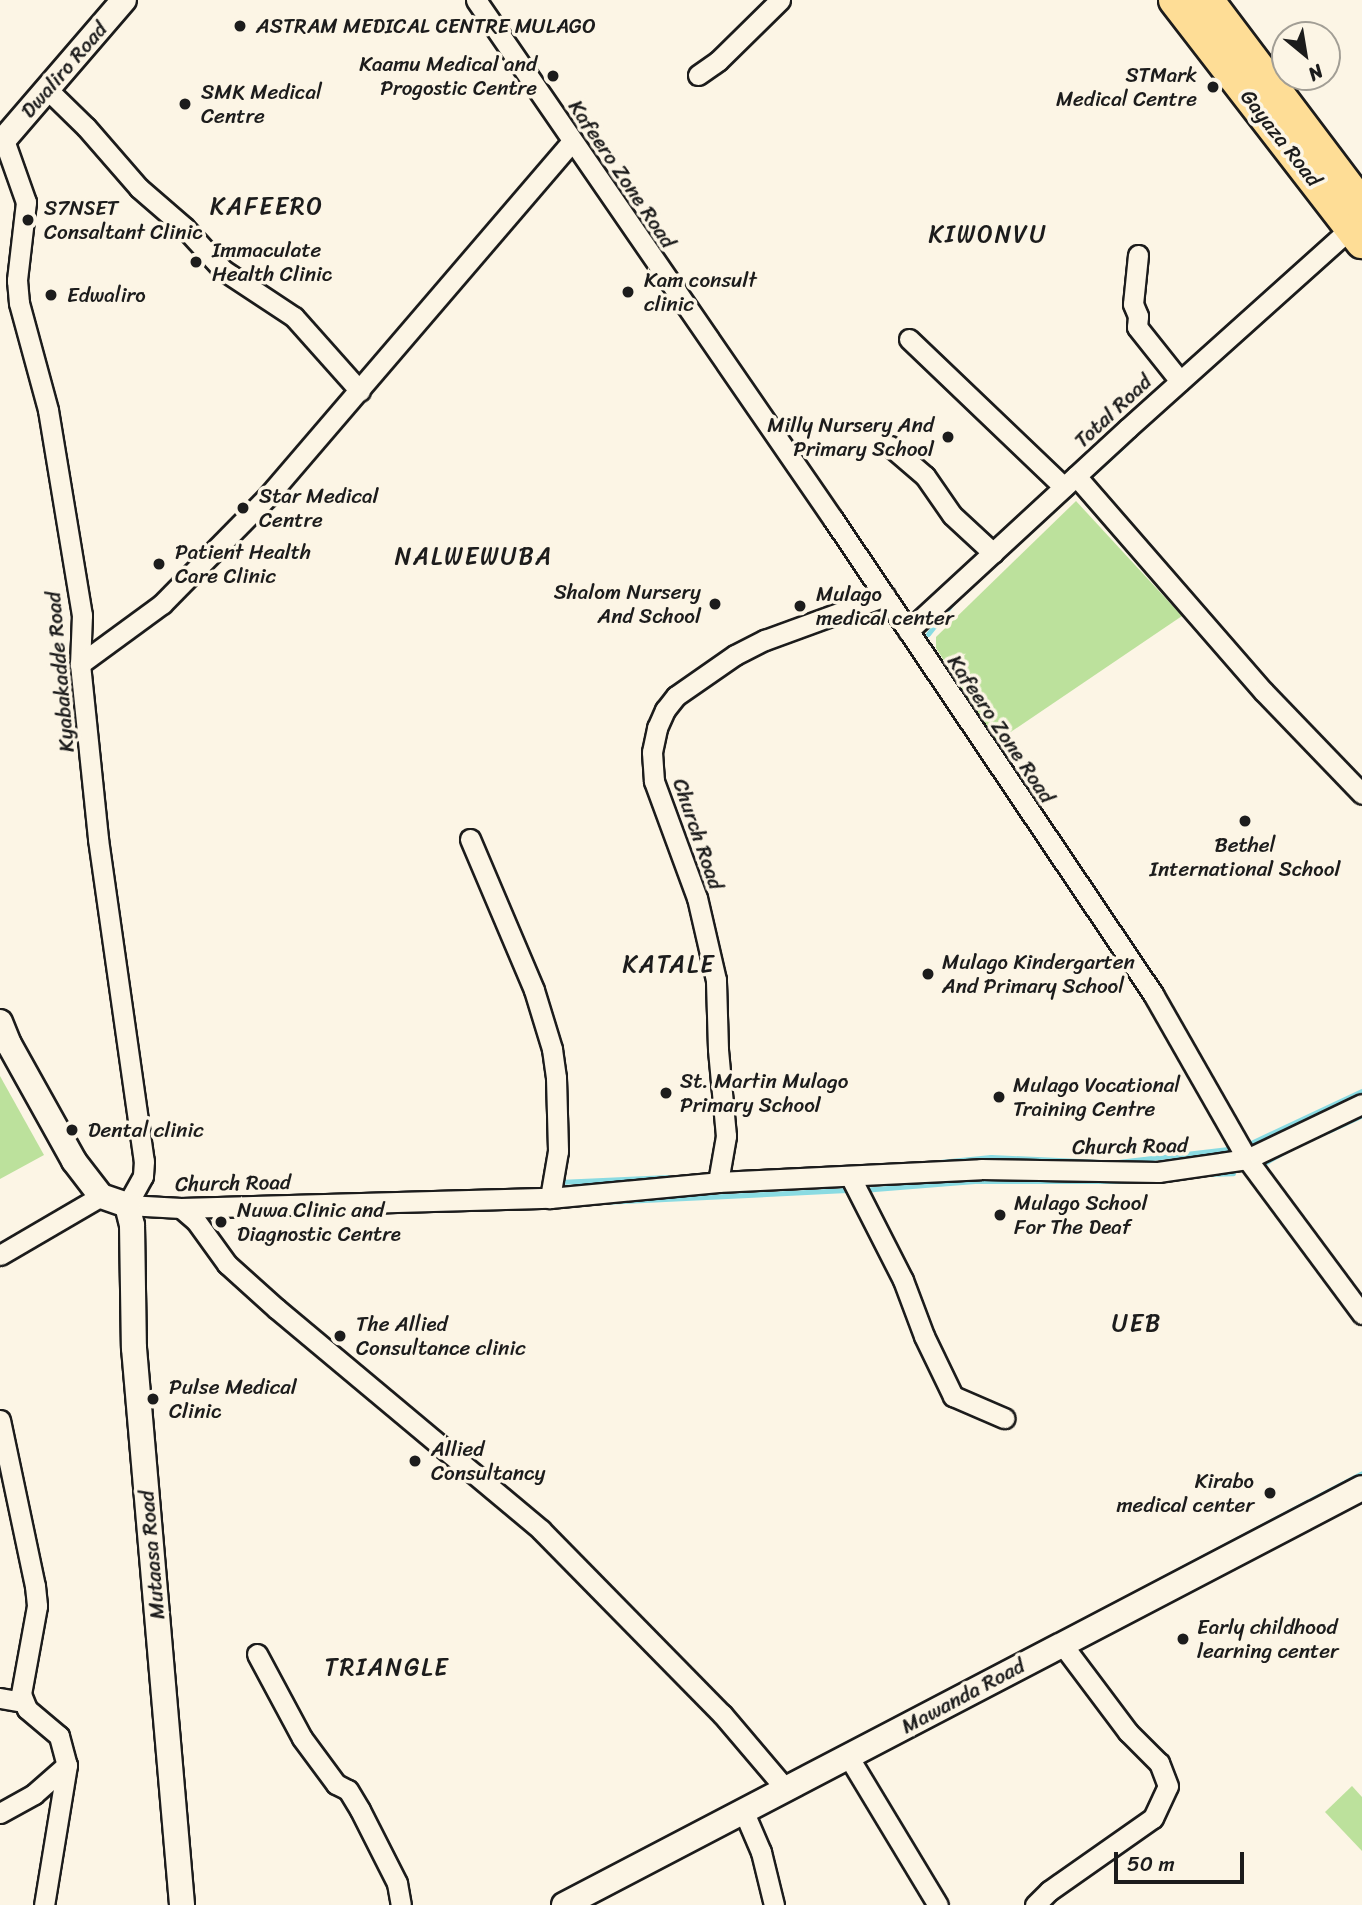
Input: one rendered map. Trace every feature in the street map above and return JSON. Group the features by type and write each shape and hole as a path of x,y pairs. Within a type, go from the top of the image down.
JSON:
{"main road":[{"name":"Gayaza Road","path":"1175,0 1359,216"},
{"name":"Gayaza Road","path":"1208,0 1359,216"}],"street":[{"name":"Dwaliro Road","path":"2,142 124,0"},
{"name":"Kafeero Zone Road","path":"476,0 885,596 1153,994 1247,1158 1362,1314"},
{"path":"698,75 718,61 780,0"},
{"path":"47,89 86,127 139,188 184,227 223,270 294,317 360,391"},
{"path":"80,664 134,627 186,581 268,496 572,141"},
{"name":"Kyabakadde Road","path":"2,142 26,202 18,270 19,303 48,410 82,615 80,664 98,839 143,1151 143,1176 127,1205"},
{"name":"Total Road","path":"908,631 1359,216"},
{"path":"1138,255 1133,304 1138,316 1137,327 1180,381"},
{"path":"909,339 1070,482 1362,794"},
{"path":"890,446 925,476 953,515 993,553"},
{"name":"Church Road","path":"718,1182 726,1136 718,1049 716,980 697,898 654,781 652,752 657,728 665,710 676,696 735,655 765,640 885,596"},
{"path":"470,839 545,1019 556,1078 558,1109 558,1151 550,1198"},
{"path":"0,1022 9,1044 74,1161 102,1196 127,1205"},
{"name":"Church Road","path":"127,1205 181,1208 550,1198 718,1182 981,1169 1158,1172 1247,1158 1362,1104"},
{"path":"850,1176 903,1280 924,1336 953,1396 1004,1419"},
{"path":"0,1255 102,1196"},
{"name":"Mutaasa Road","path":"127,1205 132,1225 134,1348 182,1905"},
{"path":"181,1208 196,1221 227,1264 277,1309 541,1530 722,1714 784,1787"},
{"path":"0,1420 36,1596 34,1628 21,1687 23,1702 32,1714 59,1737 67,1765 44,1905"},
{"name":"Mawanda Road","path":"564,1905 784,1787 1362,1488"},
{"path":"1035,1905 1049,1891 1153,1818 1168,1786 1159,1763 1128,1732 1062,1644"},
{"path":"257,1654 302,1738 336,1784 348,1790 360,1810 397,1883 401,1905"},
{"path":"0,1698 23,1702"},
{"path":"848,1756 937,1905"},
{"path":"0,1813 34,1794 67,1765"},
{"path":"743,1810 761,1852 774,1905"}],"green space":[{"path":"1076,501 1182,616 996,742 936,648 936,637"},
{"path":"0,1076 44,1155 0,1179"},
{"path":"1352,1786 1362,1797 1362,1851 1325,1812"}],"waterway":[{"path":"1064,500 1127,442"},
{"path":"928,634 954,601"},
{"path":"1253,1142 1362,1091"},
{"path":"1328,1131 1362,1115"},
{"path":"1118,1162 1228,1149"},
{"path":"1266,1162 1285,1151"},
{"path":"940,1162 991,1157 1101,1162"},
{"path":"1208,1174 1233,1173"},
{"path":"559,1182 668,1177"},
{"path":"862,1190 975,1181 1128,1181"},
{"path":"582,1203 852,1190"},
{"path":"1146,1587 1362,1473"}],"place":[{"name":"ASTRAM MEDICAL CENTRE MULAGO","path":"240,26"},
{"name":"Kaamu Medical and Progostic Centre","path":"553,76"},
{"name":"STMark Medical Centre","path":"1213,87"},
{"name":"SMK Medical Centre","path":"185,104"},
{"name":"S7NSET Consaltant Clinic","path":"28,220"},
{"name":"Immaculate Health Clinic","path":"196,262"},
{"name":"Kam consult clinic","path":"628,292"},
{"name":"Edwaliro","path":"51,295"},
{"name":"Milly Nursery And Primary School","path":"948,437"},
{"name":"Star Medical Centre","path":"243,508"},
{"name":"Patient Health Care Clinic","path":"159,564"},
{"name":"Shalom Nursery And School","path":"715,604"},
{"name":"Mulago medical center","path":"800,606"},
{"name":"Bethel International School","path":"1245,821"},
{"name":"Mulago Kindergarten And Primary School","path":"928,974"},
{"name":"St. Martin Mulago Primary School","path":"666,1093"},
{"name":"Mulago Vocational Training Centre","path":"999,1097"},
{"name":"Dental clinic","path":"72,1130"},
{"name":"Mulago School For The Deaf","path":"1000,1215"},
{"name":"Nuwa Clinic and Diagnostic Centre","path":"221,1222"},
{"name":"The Allied Consultance clinic","path":"340,1336"},
{"name":"Pulse Medical Clinic","path":"153,1399"},
{"name":"Allied Consultancy","path":"415,1461"},
{"name":"Kirabo medical center","path":"1270,1493"},
{"name":"Early childhood learning center","path":"1183,1639"}],"district":[{"name":"KAFEERO","path":"267,207"},
{"name":"KIWONVU","path":"988,235"},
{"name":"NALWEWUBA","path":"474,557"},
{"name":"KATALE","path":"669,965"},
{"name":"UEB","path":"1137,1324"},
{"name":"TRIANGLE","path":"387,1668"}]}
